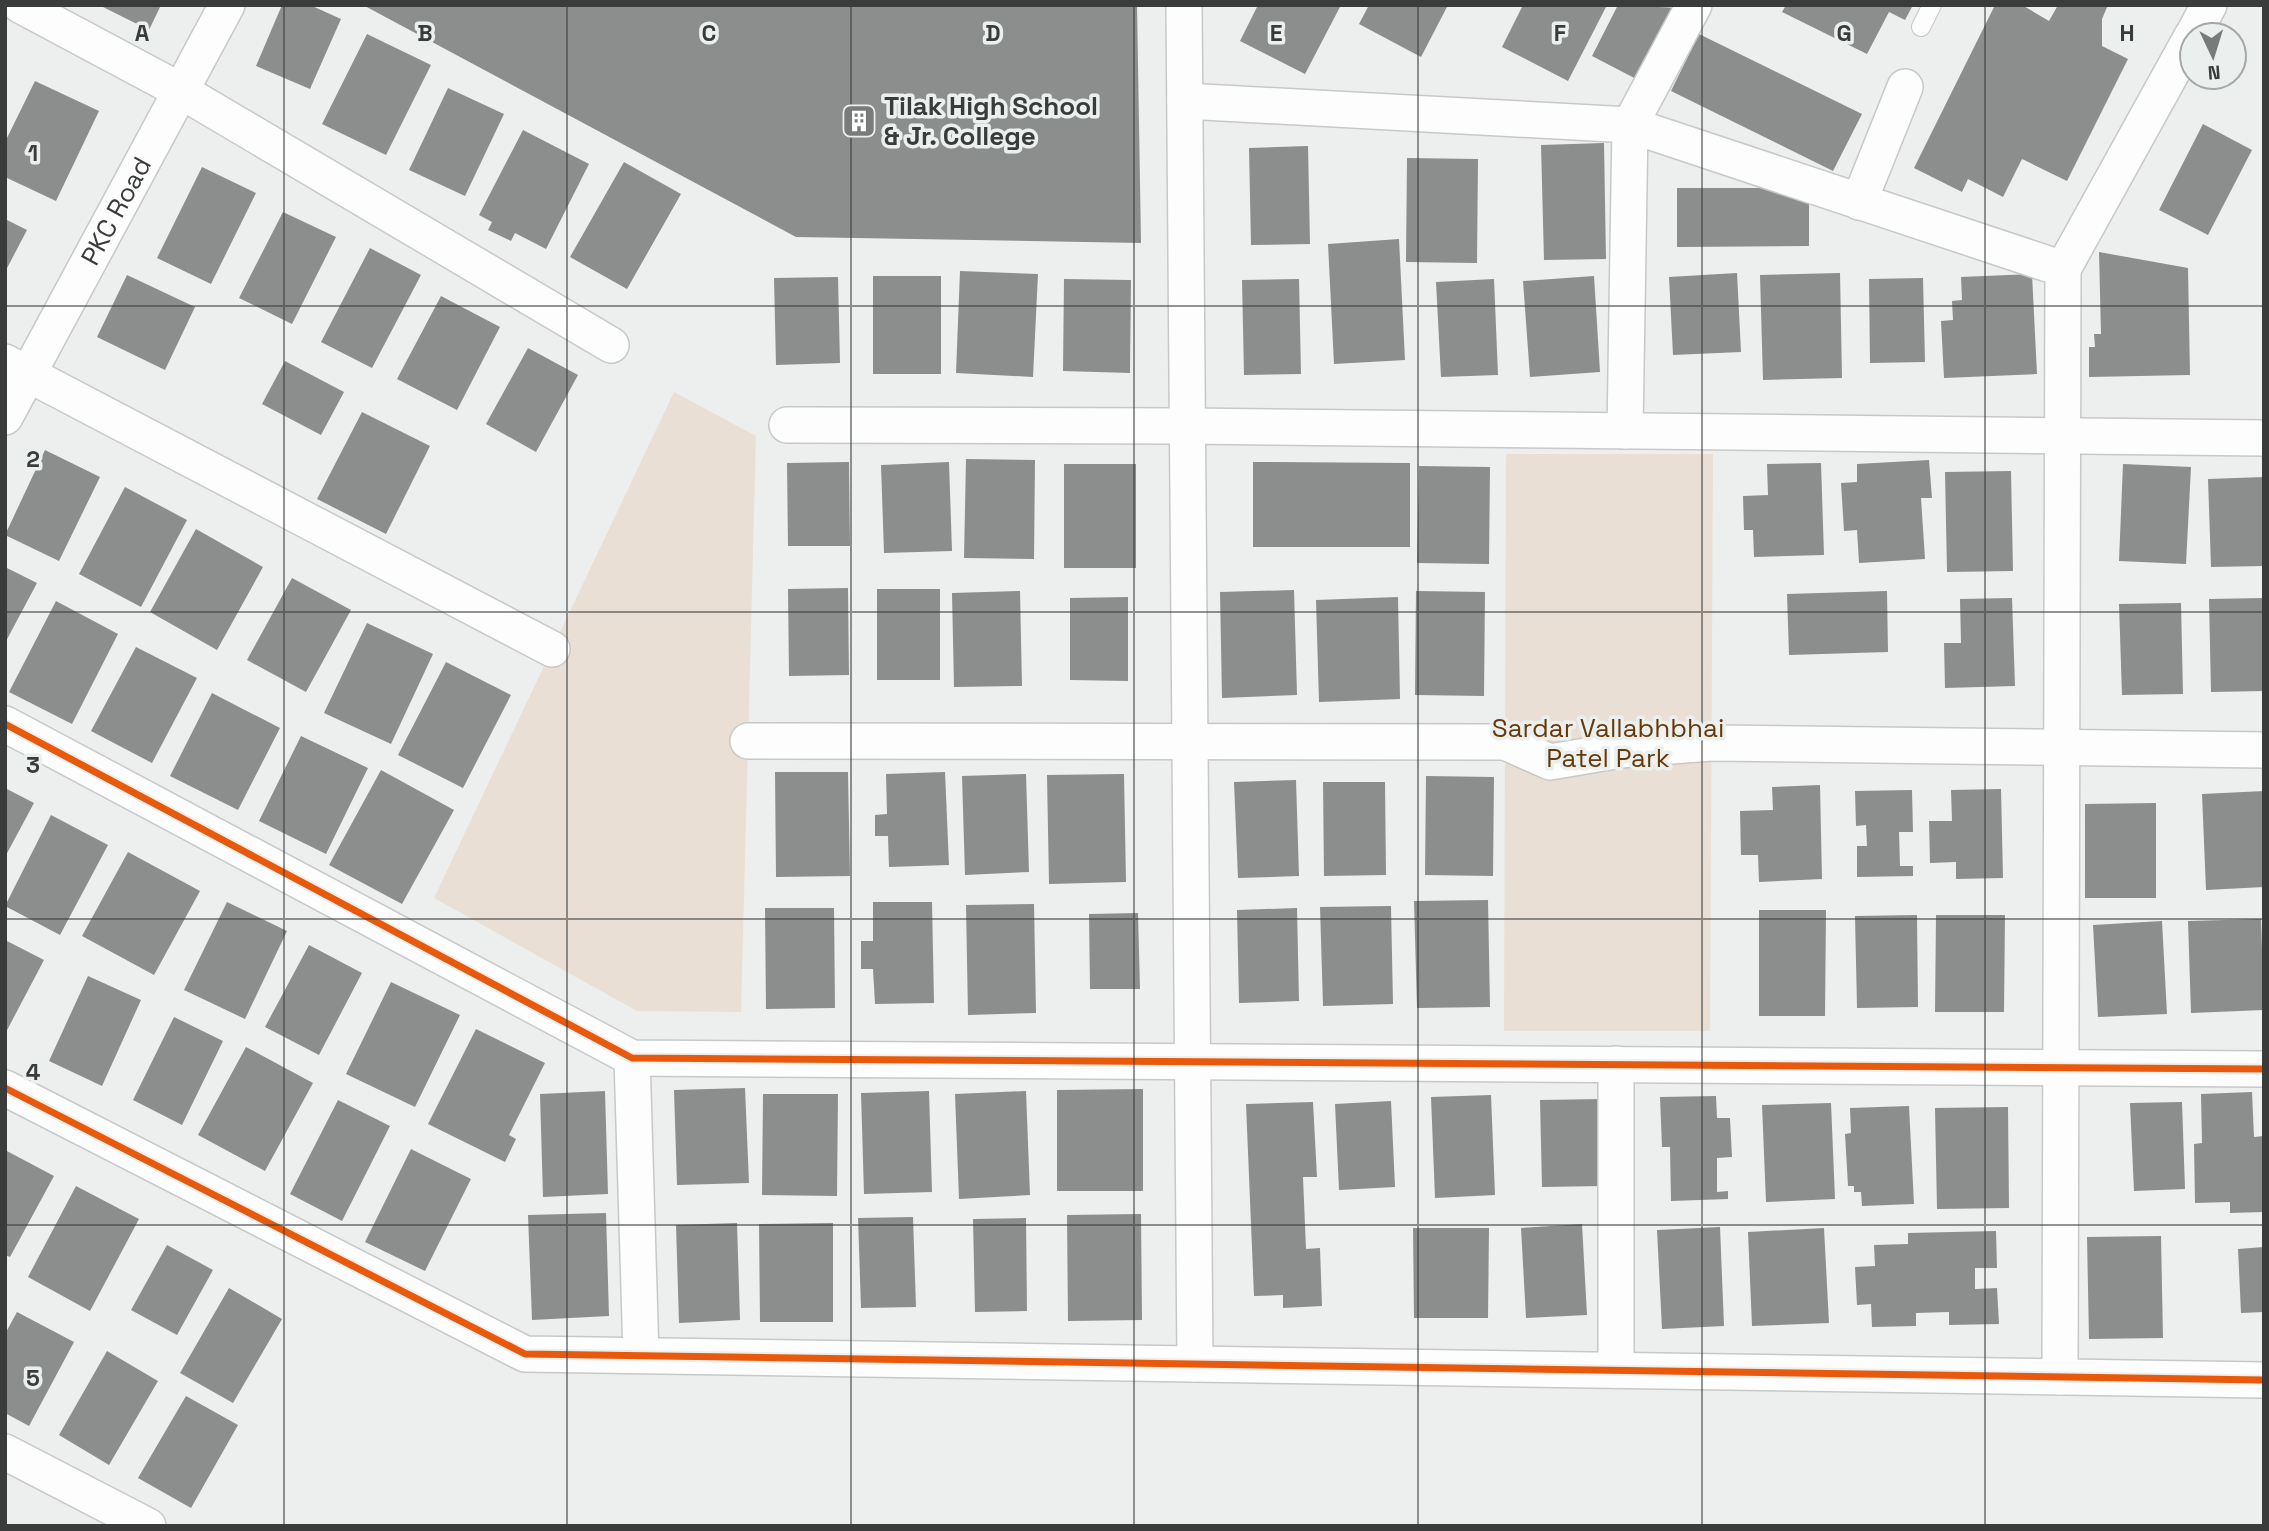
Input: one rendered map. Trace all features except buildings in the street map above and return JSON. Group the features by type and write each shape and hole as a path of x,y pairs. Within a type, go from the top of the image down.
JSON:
{"street":[{"path":"20,5 181,91 611,345"},
{"name":"PKC Road","path":"5,418 17,368 181,91 227,5"},
{"path":"1184,5 1195,1364"},
{"path":"1625,431 1630,125 1694,5"},
{"path":"2200,21 2209,5"},
{"path":"2060,1377 2063,269 2178,61"},
{"path":"1859,202 1905,87"},
{"path":"1185,101 1630,125 2063,269"},
{"path":"17,368 552,649"},
{"path":"787,425 1188,426 2264,439"},
{"path":"5,724 632,1058 2264,1069"},
{"path":"748,741 1505,742 1550,762 1621,750 1711,743 2264,750"},
{"path":"632,1058 641,1355"},
{"path":"1616,1065 1616,1370"},
{"path":"5,1088 525,1354 2264,1380"},
{"path":"5,1452 148,1526"}],"lane":[{"path":"1921,27 1932,5"}],"green space":[{"path":"674,392 756,436 741,1012 637,1011 434,898"},
{"name":"Sardar Vallabhbhai Patel Park","path":"1506,454 1713,454 1710,1031 1504,1031"}],"cycle path":[{"path":"5,724 632,1058 2264,1069"},
{"path":"5,1088 525,1354 2264,1380"}],"place":[{"name":"Tilak High School & Jr. College","path":"859,121"}]}
